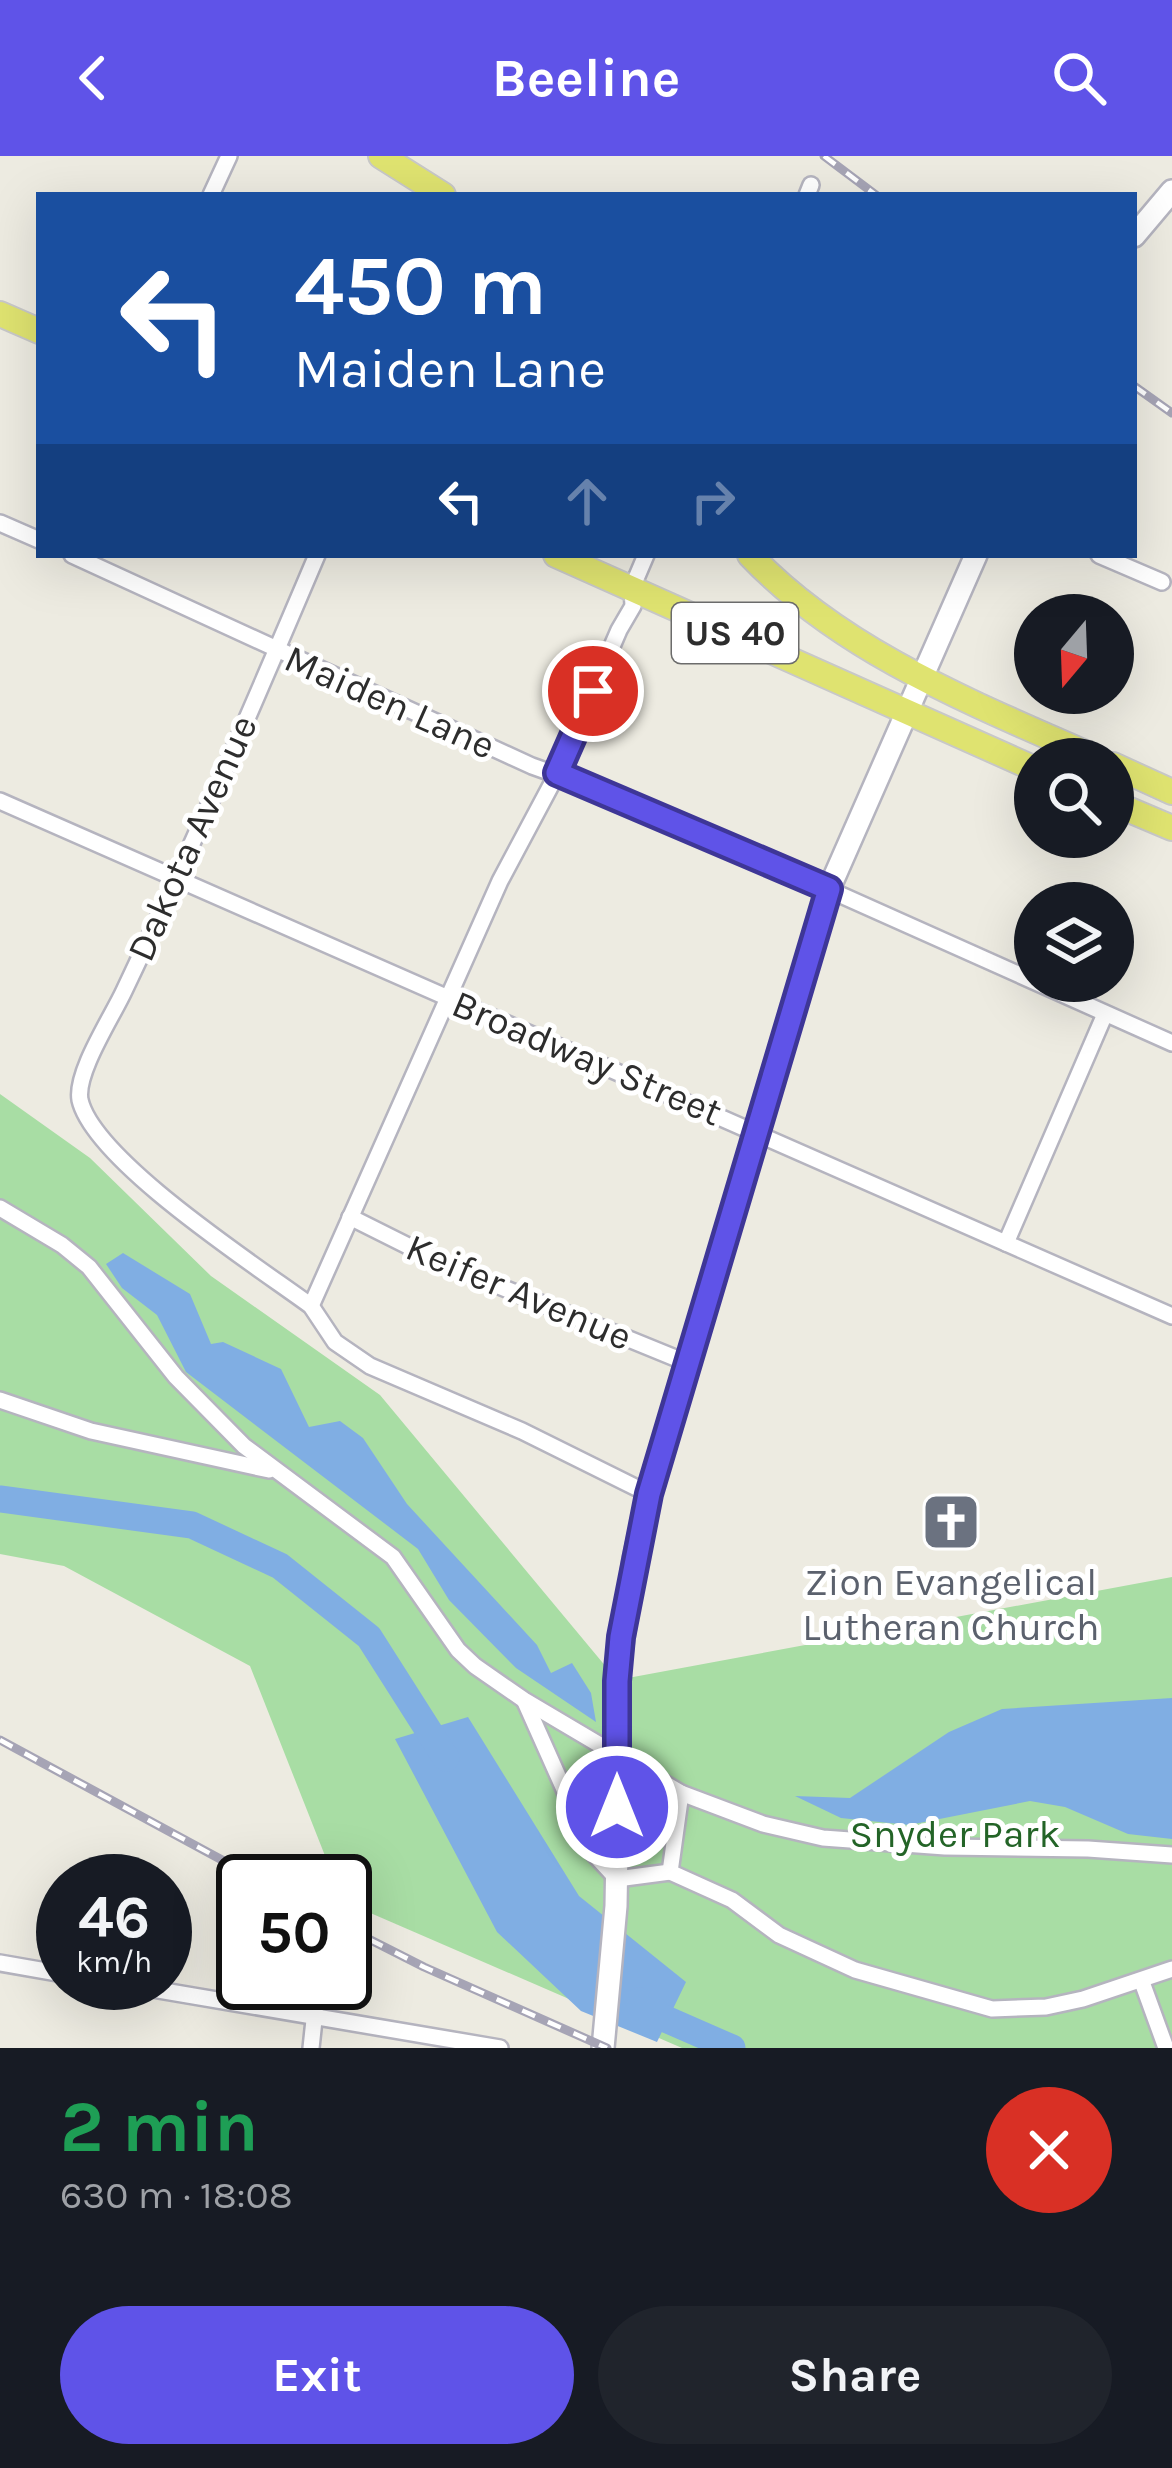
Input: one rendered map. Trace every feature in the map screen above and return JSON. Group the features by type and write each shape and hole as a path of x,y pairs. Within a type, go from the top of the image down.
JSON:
{"main road":[{"path":"381,156 438,192"},
{"path":"1137,232 1172,191"},
{"path":"0,314 36,330"},
{"name":"US 40","path":"563,558 1014,760"},
{"name":"US 40","path":"752,558 856,640 922,677 1054,738"},
{"path":"604,2037 617,1879 617,1681 634,1559 649,1494 829,889 975,558"},
{"path":"1134,775 1172,792"},
{"path":"1134,811 1172,828"}],"street":[{"path":"212,192 230,156"},
{"path":"0,523 36,539"},
{"name":"Maiden Lane","path":"78,558 532,766 829,889 1172,1043"},
{"name":"Dakota Avenue","path":"316,558 82,1076 79,1096 86,1114 152,1190 310,1306 335,1342 370,1366 522,1431 649,1494"},
{"path":"310,1306 500,881 557,773 633,606 632,588 645,558"},
{"path":"1106,558 1162,582"},
{"name":"Broadway Street","path":"0,801 1172,1316"},
{"path":"1006,1243 1105,1014"},
{"path":"0,1208 89,1267 176,1377 244,1446 393,1557 458,1650 524,1700 681,1793 764,1824 823,1838 1172,1855"},
{"name":"Keifer Avenue","path":"350,1217 440,1262 690,1364"},
{"path":"0,1400 91,1431 278,1472"},
{"path":"524,1700 592,1852 617,1879 670,1872 732,1900 779,1935 855,1970 992,2009 1046,2007 1142,1982 1172,1969"},
{"path":"670,1872 681,1793"},
{"path":"0,1963 36,1969"},
{"path":"1142,1982 1166,2048"},
{"path":"192,1996 500,2048"},
{"path":"310,2048 315,2010"}],"green space":[{"name":"Snyder Park","path":"0,1094 90,1158 211,1276 380,1395 617,1680 1172,1577 1172,2048 682,2048 372,1914 372,1854 324,1854 250,1666 64,1566 0,1554"}],"water":[{"path":"123,1253 190,1294 211,1344 223,1342 281,1369 309,1427 340,1421 363,1438 407,1504 537,1645 551,1673 572,1663 591,1693 596,1722 516,1668 449,1600 418,1549 186,1372 157,1315 122,1288 106,1264"},
{"path":"1172,1698 1172,1839 1128,1834 1065,1807 1030,1801 909,1825 841,1818 795,1796 850,1798 949,1732 1002,1709"},
{"path":"468,1717 579,1896 686,1982 657,2042 581,2011 497,1932 395,1739"}],"waterway":[{"path":"0,1499 192,1525 280,1566 369,1637 446,1758"},
{"path":"639,2001 654,2014 732,2048"}],"railway":[{"path":"824,156 872,192"},
{"path":"1137,388 1172,413"},
{"path":"0,1740 216,1857"},
{"path":"372,1941 607,2048"}],"place":[{"name":"Zion Evangelical Lutheran Church","path":"951,1522"}],"route":[{"path":"593,691 557,773 829,889 649,1494 621,1637 617,1807"}]}
